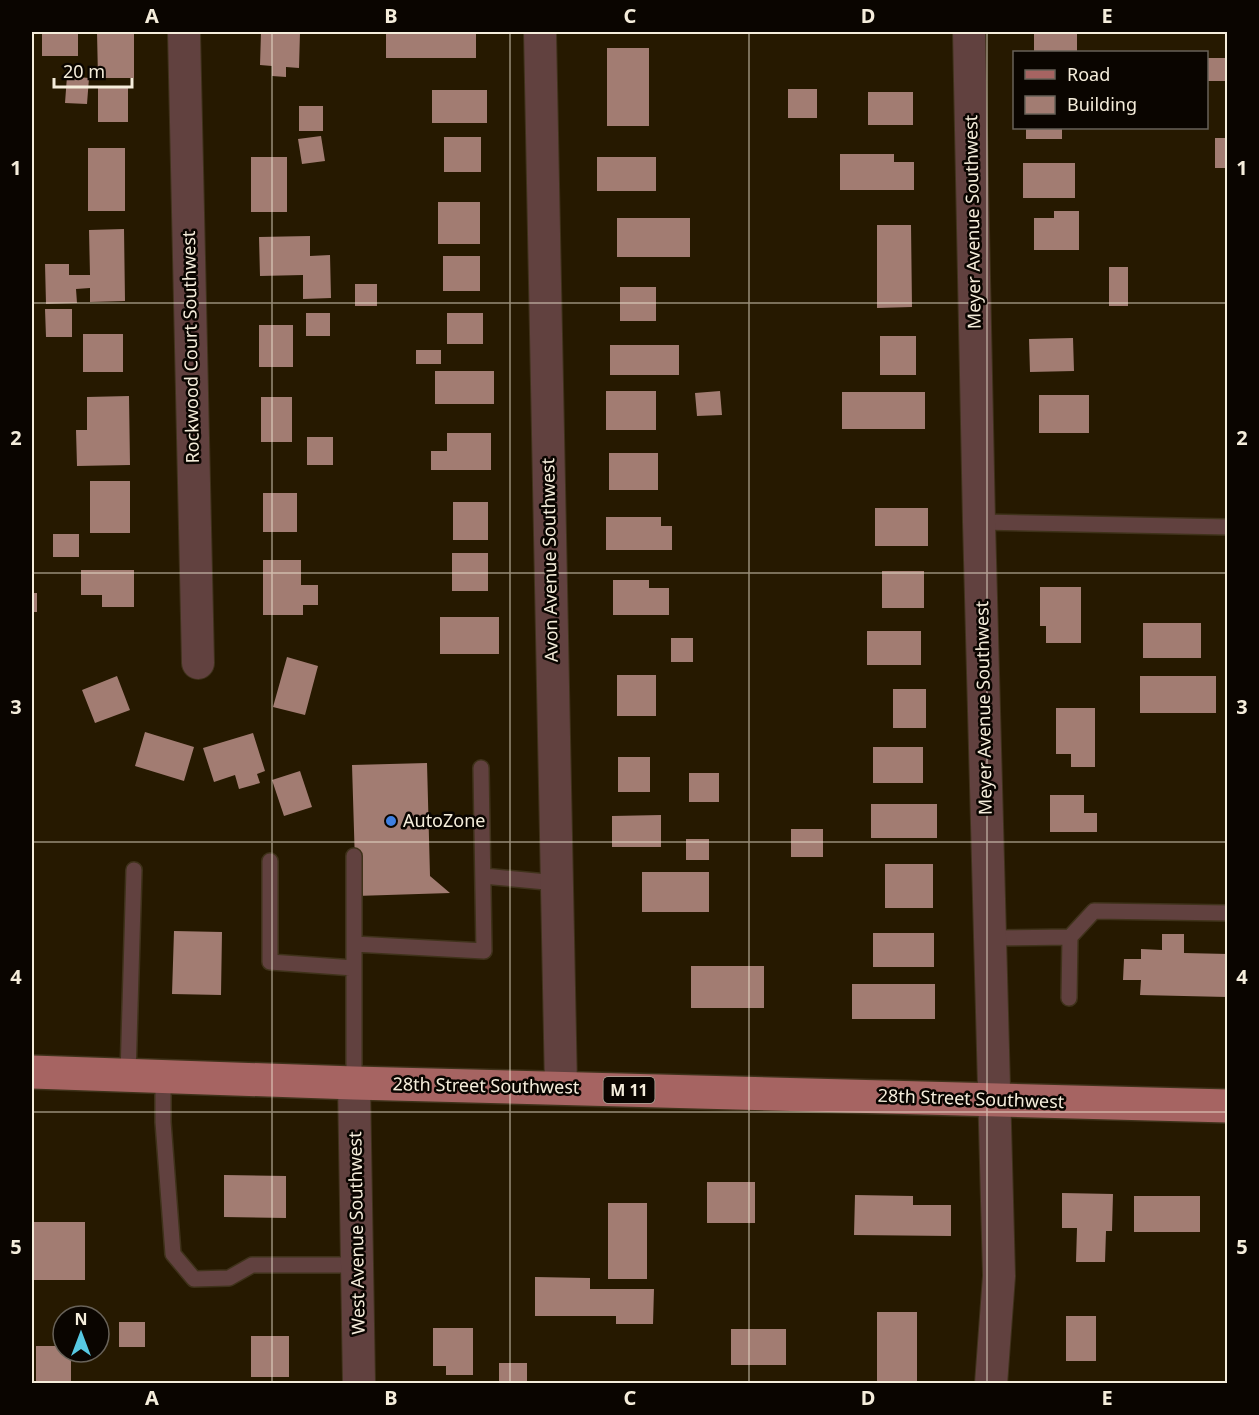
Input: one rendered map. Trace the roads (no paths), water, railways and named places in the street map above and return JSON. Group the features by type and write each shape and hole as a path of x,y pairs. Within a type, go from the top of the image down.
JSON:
{"main road":[{"name":"28th Street Southwest","path":"32,1072 354,1083 1227,1106"}],"street":[{"name":"Rockwood Court Southwest","path":"184,32 198,663"},
{"name":"Avon Avenue Southwest","path":"540,32 561,1088"},
{"name":"Meyer Avenue Southwest","path":"969,32 989,938 999,1276 991,1383"},
{"name":"West Avenue Southwest","path":"354,1083 359,1383"}],"lane":[{"path":"979,522 1227,527"},
{"path":"354,944 484,951 481,768"},
{"path":"354,856 354,1083"},
{"path":"270,861 270,962 354,968"},
{"path":"128,1075 134,870"},
{"path":"483,876 556,883"},
{"path":"1069,998 1070,937 1094,911 1227,913"},
{"path":"989,938 1070,937"},
{"path":"163,1077 163,1122 173,1254 194,1279 229,1278 252,1265 357,1265"}],"place":[{"name":"AutoZone","path":"391,821"}]}
